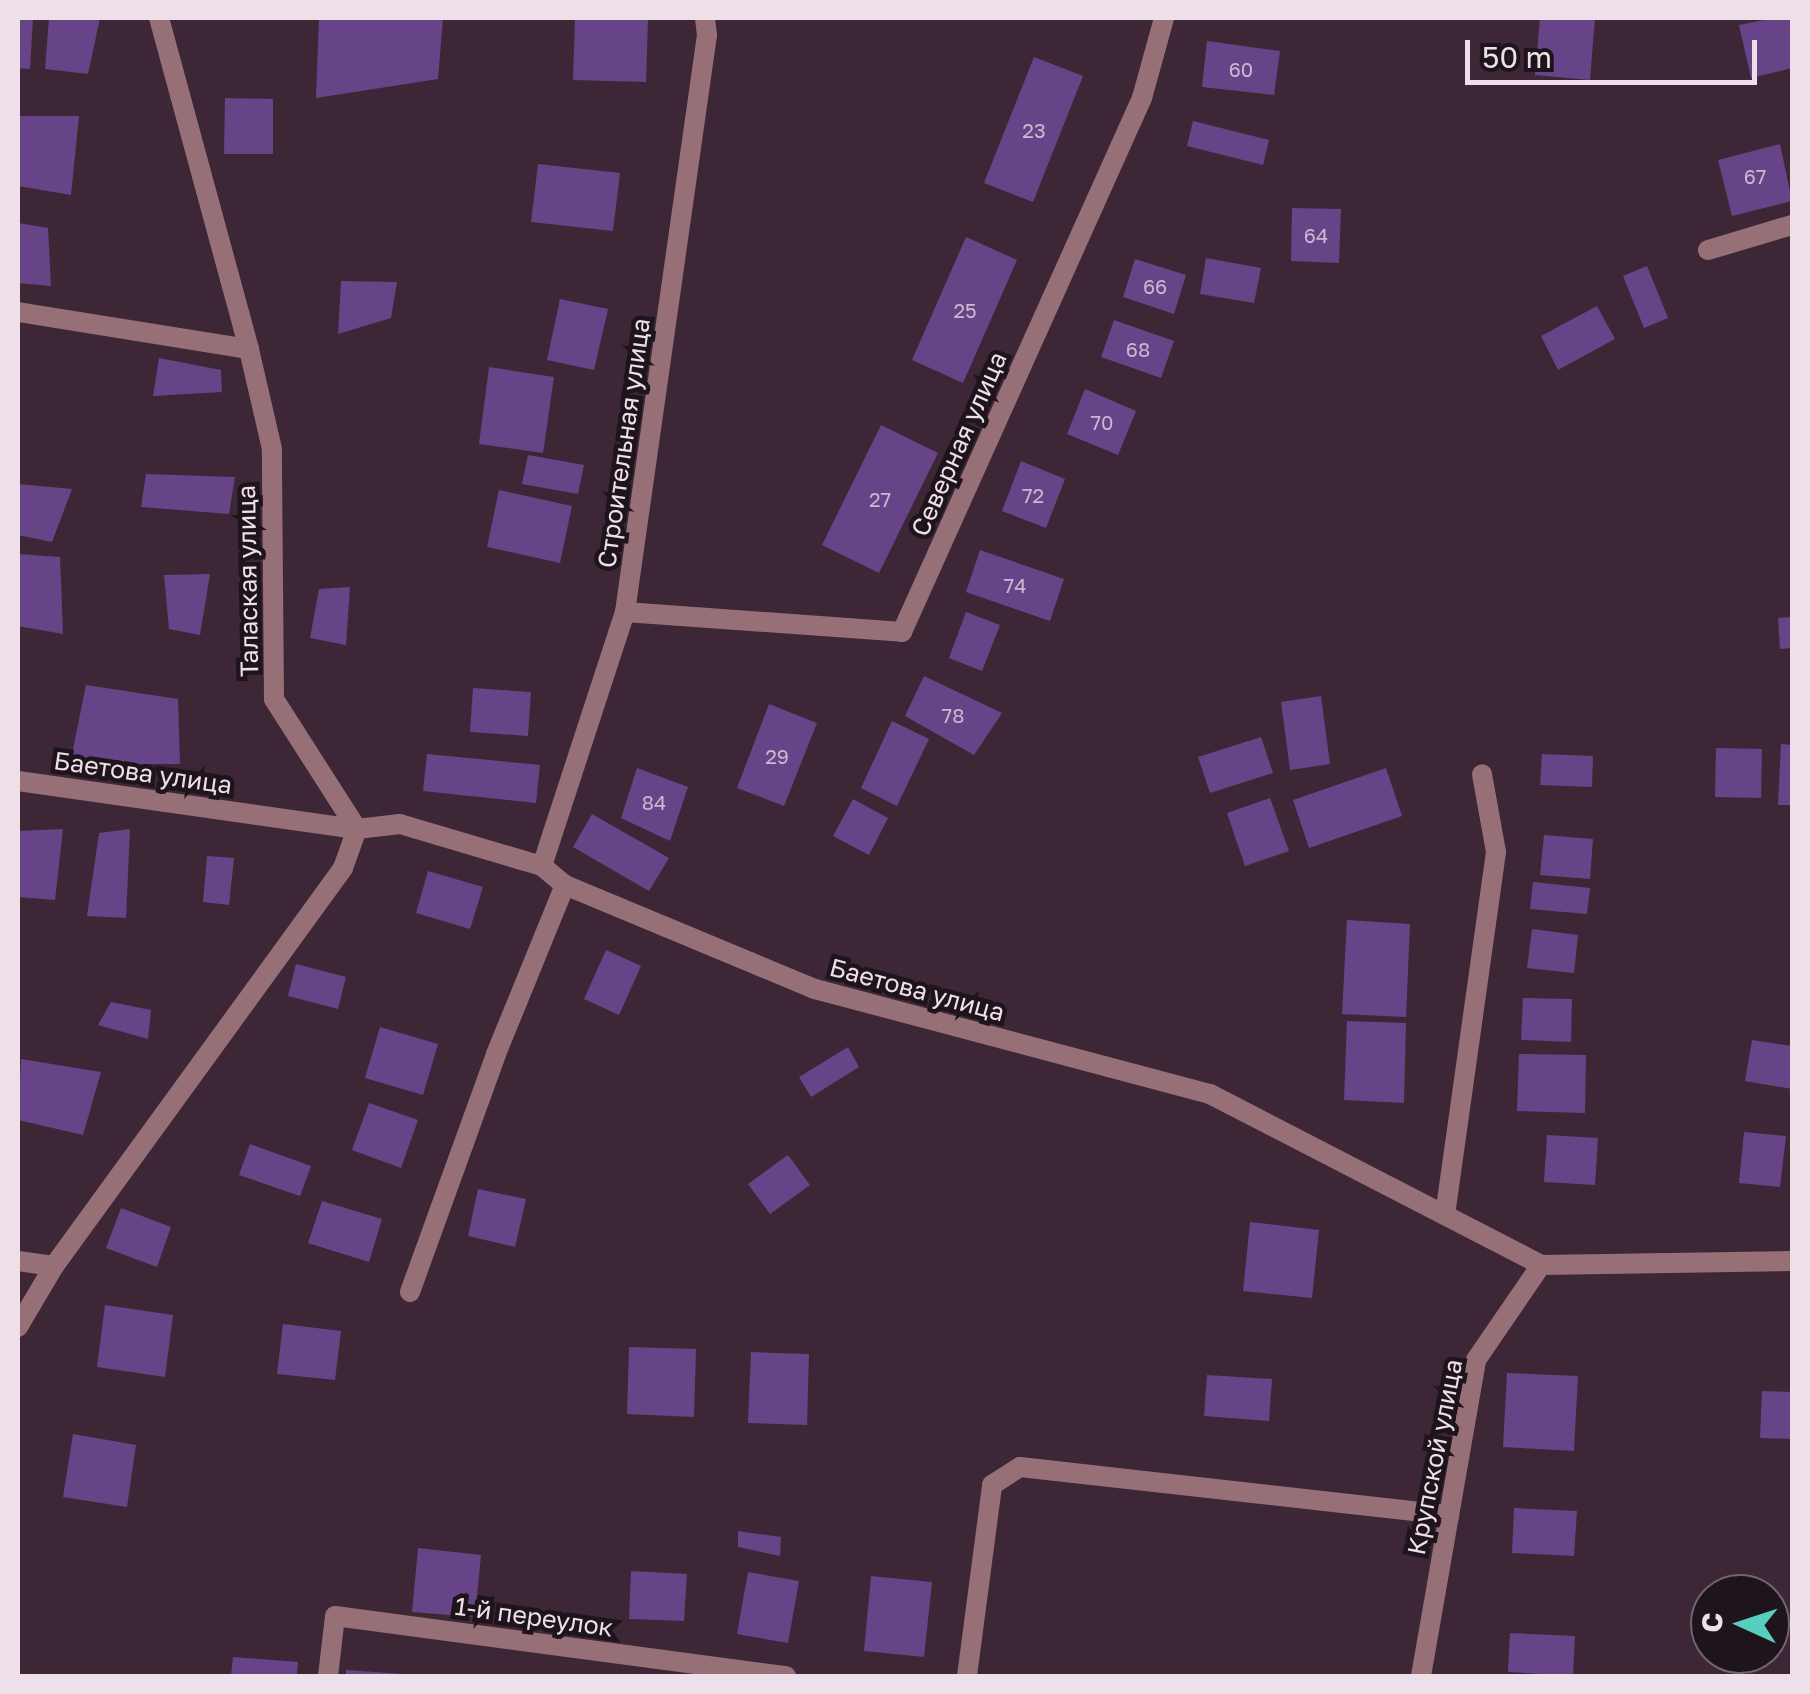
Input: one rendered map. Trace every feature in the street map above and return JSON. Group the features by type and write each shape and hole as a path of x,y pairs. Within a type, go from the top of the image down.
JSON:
{"street":[{"name":"Талаская улица","path":"160,18 250,348 272,449 274,699 357,829"},
{"name":"Строительная улица","path":"542,866 625,612 707,35 704,18"},
{"name":"Северная улица","path":"625,612 902,632 1142,98 1164,18"},
{"path":"1708,250 1792,225"},
{"path":"18,312 250,348"},
{"path":"1445,1215 1496,852 1482,774"},
{"name":"Баетова улица","path":"18,780 357,829 400,824 542,866 565,885 815,988 1210,1094 1542,1265 1792,1262"},
{"path":"18,1327 54,1266 343,868 357,829"},
{"path":"410,1292 496,1054 565,885"},
{"path":"18,1260 54,1266"},
{"name":"Крупской улица","path":"1421,1676 1476,1360 1542,1265"},
{"path":"967,1676 992,1485 1020,1467 1449,1515"},
{"name":"1-й переулок","path":"328,1676 335,1616 786,1676"}],"building":[{"path":"18,18 33,18 30,69 18,68"},
{"path":"49,18 100,18 88,74 45,69"},
{"path":"319,18 443,18 438,79 316,98"},
{"path":"575,18 648,18 646,82 573,80"},
{"path":"1540,18 1595,18 1590,80 1535,75"},
{"path":"1792,18 1792,68 1751,78 1739,25"},
{"path":"1207,41 1280,51 1274,95 1202,87"},
{"path":"1034,57 1083,76 1033,202 984,183"},
{"path":"225,98 273,99 273,154 224,154"},
{"path":"18,116 79,116 71,195 18,186"},
{"path":"1193,121 1269,140 1263,165 1187,146"},
{"path":"1780,144 1792,201 1732,216 1718,160"},
{"path":"538,164 620,173 613,231 531,222"},
{"path":"1292,208 1341,209 1339,263 1291,261"},
{"path":"18,223 48,228 51,286 18,283"},
{"path":"966,237 1017,260 963,383 912,360"},
{"path":"1206,258 1261,268 1254,303 1200,294"},
{"path":"1135,259 1186,275 1174,314 1123,297"},
{"path":"1647,266 1668,318 1644,328 1623,276"},
{"path":"341,281 397,282 391,318 338,334"},
{"path":"560,299 608,309 594,370 547,360"},
{"path":"1597,306 1615,339 1558,370 1541,336"},
{"path":"1114,320 1174,341 1161,378 1101,357"},
{"path":"159,358 221,370 222,392 153,396"},
{"path":"489,367 554,377 543,453 479,444"},
{"path":"1085,389 1136,411 1118,455 1067,434"},
{"path":"881,425 938,453 879,573 822,545"},
{"path":"528,455 584,465 578,494 522,484"},
{"path":"1021,461 1065,479 1046,528 1002,511"},
{"path":"146,474 235,477 229,514 141,507"},
{"path":"18,484 72,489 52,542 18,535"},
{"path":"499,490 572,506 560,563 487,547"},
{"path":"980,550 1064,579 1050,621 966,592"},
{"path":"18,554 60,557 63,634 18,626"},
{"path":"210,574 200,635 169,629 164,575"},
{"path":"350,587 346,645 310,638 319,589"},
{"path":"966,612 1000,625 982,671 949,658"},
{"path":"1792,617 1792,648 1780,649 1778,618"},
{"path":"924,676 1002,713 974,755 905,716"},
{"path":"86,685 178,699 180,764 70,764"},
{"path":"473,688 531,692 528,736 470,732"},
{"path":"1321,696 1330,764 1290,770 1281,702"},
{"path":"769,704 817,723 784,806 737,788"},
{"path":"892,721 929,739 897,806 861,788"},
{"path":"1261,737 1273,773 1210,793 1198,757"},
{"path":"1781,744 1792,745 1792,805 1778,805"},
{"path":"1716,748 1762,749 1761,798 1715,797"},
{"path":"427,754 540,765 536,803 423,791"},
{"path":"1542,754 1593,756 1592,787 1540,785"},
{"path":"637,768 688,787 670,841 621,818"},
{"path":"1386,768 1402,816 1309,848 1293,800"},
{"path":"1270,798 1289,851 1245,866 1227,813"},
{"path":"853,799 888,818 869,855 833,836"},
{"path":"592,814 669,858 649,891 573,847"},
{"path":"63,829 55,900 18,897 18,831"},
{"path":"130,829 126,918 87,916 99,833"},
{"path":"1544,835 1593,839 1590,879 1540,875"},
{"path":"207,856 234,858 229,905 203,902"},
{"path":"428,871 483,887 470,929 416,913"},
{"path":"1533,882 1590,888 1587,914 1530,909"},
{"path":"1347,920 1410,924 1406,1017 1342,1014"},
{"path":"1532,929 1578,935 1574,973 1527,968"},
{"path":"606,950 641,966 619,1015 584,999"},
{"path":"296,964 346,977 338,1009 288,996"},
{"path":"1523,998 1572,999 1571,1042 1521,1040"},
{"path":"111,1002 151,1010 148,1039 98,1025"},
{"path":"1347,1021 1406,1023 1404,1103 1344,1100"},
{"path":"380,1027 438,1044 423,1095 365,1078"},
{"path":"1752,1040 1792,1046 1792,1089 1745,1081"},
{"path":"848,1047 859,1067 811,1097 799,1077"},
{"path":"1519,1054 1586,1055 1585,1113 1517,1111"},
{"path":"21,1059 101,1072 83,1135 18,1120"},
{"path":"369,1103 418,1120 401,1168 352,1150"},
{"path":"1744,1132 1786,1136 1780,1187 1739,1183"},
{"path":"1547,1135 1598,1138 1595,1185 1544,1182"},
{"path":"250,1144 311,1166 300,1196 239,1175"},
{"path":"788,1155 810,1185 770,1214 748,1184"},
{"path":"478,1189 526,1199 515,1247 468,1236"},
{"path":"322,1201 382,1219 369,1262 308,1243"},
{"path":"121,1208 171,1227 157,1267 106,1248"},
{"path":"1250,1222 1319,1230 1312,1298 1243,1291"},
{"path":"105,1305 173,1315 165,1377 97,1367"},
{"path":"283,1324 341,1331 335,1380 277,1374"},
{"path":"629,1347 696,1349 694,1417 627,1414"},
{"path":"751,1352 809,1354 807,1425 748,1423"},
{"path":"1507,1373 1578,1376 1574,1451 1503,1447"},
{"path":"1207,1375 1272,1379 1269,1421 1204,1416"},
{"path":"1762,1391 1792,1392 1792,1439 1760,1438"},
{"path":"73,1434 136,1445 127,1507 63,1497"},
{"path":"1514,1508 1577,1511 1574,1556 1512,1553"},
{"path":"738,1531 781,1537 780,1556 738,1547"},
{"path":"418,1548 481,1555 475,1617 412,1612"},
{"path":"631,1571 687,1574 684,1621 629,1619"},
{"path":"748,1572 799,1581 788,1643 737,1634"},
{"path":"871,1576 932,1582 924,1657 864,1651"},
{"path":"1510,1633 1575,1636 1573,1676 1508,1672"},
{"path":"233,1657 298,1662 297,1676 231,1676"},
{"path":"346,1670 403,1674 403,1676 346,1676"}]}
